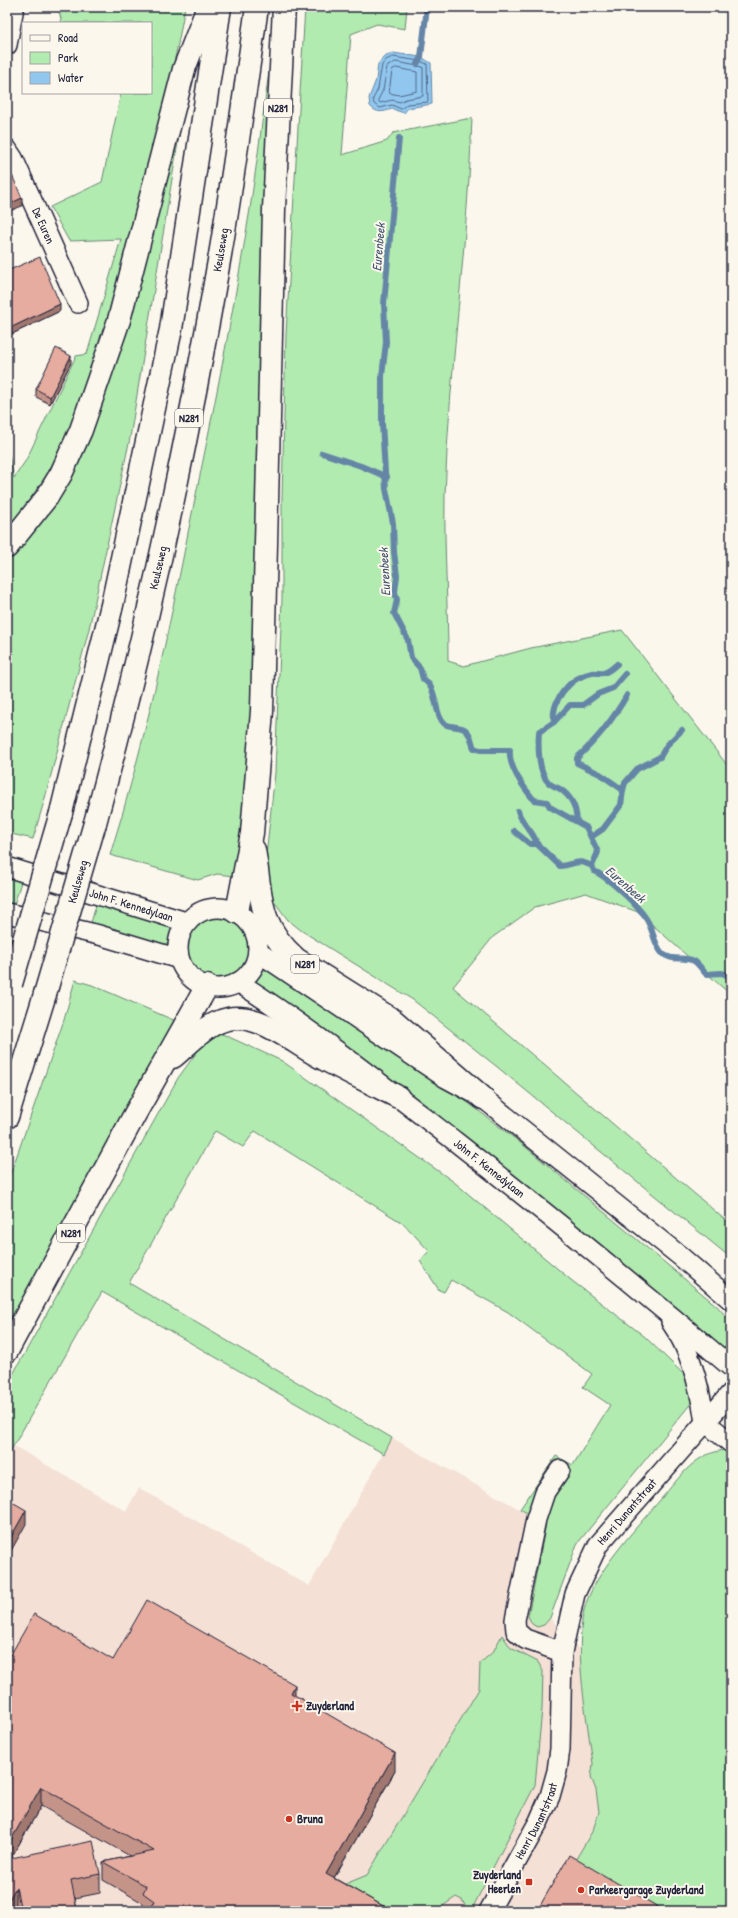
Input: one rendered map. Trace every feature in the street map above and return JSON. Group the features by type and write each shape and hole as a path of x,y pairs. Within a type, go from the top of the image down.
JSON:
{"highway":[{"path":"7,547 32,517 54,486 81,430 118,320 184,69 208,7"},
{"path":"9,989 61,813 112,606 171,329 220,7"},
{"name":"Keulseweg","path":"7,1117 45,994 94,823 147,622 173,502 220,256 257,7"},
{"name":"N281","path":"237,912 252,833 262,703 274,209 284,7"},
{"name":"N281","path":"252,833 260,897 265,918 278,940 286,950 296,959 394,1020 483,1098"},
{"name":"N281","path":"7,1352 135,1114 207,986"},
{"name":"N281","path":"162,1067 210,1027 218,1022 237,1017 252,1020 268,1026 322,1059 398,1097"}],"street":[{"path":"7,45 14,7"},
{"name":"De Euren","path":"7,149 13,158 78,303"},
{"name":"John F. Kennedylaan","path":"7,867 186,922"},
{"path":"211,908 225,908 237,912 247,920 254,930 258,942 258,952 252,969 238,982 225,987 207,986 188,975 180,959 178,945 180,934 186,922 193,916 211,908"},
{"path":"7,913 99,935 180,959"},
{"path":"258,952 446,1078 483,1098 680,1256 731,1300"},
{"name":"John F. Kennedylaan","path":"238,982 282,1010 398,1097 524,1196 662,1308 731,1367"},
{"path":"662,1308 682,1339 702,1398 705,1422 731,1443"},
{"name":"Henri Dunantstraat","path":"489,1911 539,1821 550,1796 557,1771 560,1749 562,1652 575,1594 598,1545 731,1393"},
{"path":"560,1470 545,1492 536,1520 515,1620 516,1631 525,1639 562,1652"}],"shaded area":[{"name":"Zuyderland","path":"392,1438 546,1524 532,1591 544,1625 550,1618 579,1649 593,1764 591,1777 596,1790 599,1812 593,1830 546,1911 7,1911 7,1457 14,1446 126,1511 139,1488 309,1586"}],"green space":[{"path":"58,7 185,7 172,74 148,173 104,337 89,386 68,436 50,468 30,499 7,528 7,446 14,478 26,460 76,356 87,354 121,239 69,241 50,207 102,182 121,94 152,94 152,22 62,22"},
{"path":"305,7 407,7 405,29 377,24 351,34 342,155 387,141 393,133 472,118 467,212 447,448 445,536 448,661 464,666 531,648 622,630 731,770 731,995 638,912 586,893 535,907 493,937 453,987 731,1225 731,1258 413,1000 302,931 288,920 270,896 265,865 275,773 282,600 282,498 286,334"},
{"path":"278,12 250,782 234,876 217,874 198,880 110,855 134,773 154,690 173,607 214,406 237,288 250,209"},
{"path":"185,99 130,438 89,629 33,839 7,833 7,562 46,512"},
{"path":"7,877 21,882 13,908 7,907"},
{"path":"97,902 176,927 171,939 171,950 90,926"},
{"path":"218,918 234,923 239,927 243,932 248,948 243,964 239,969 234,973 218,978 202,973 197,969 193,964 188,948 193,932 197,927 202,923"},
{"path":"261,965 420,1066 522,1144 717,1306 731,1322 731,1351 723,1348 511,1173 426,1108 251,982"},
{"path":"75,980 92,985 178,1022 7,1339 7,1184 64,1020"},
{"path":"220,1033 282,1061 454,1182 571,1280 644,1336 701,1391 577,1544 550,1618 544,1625 537,1627 532,1624 528,1616 546,1524 520,1509 556,1456 573,1465 610,1405 583,1387 592,1374 508,1312 451,1280 444,1292 439,1290 420,1261 429,1251 404,1224 255,1131 243,1147 215,1131 129,1283 392,1438 384,1454 102,1292 7,1457 7,1385 178,1078 205,1041"},
{"path":"727,1450 731,1453 731,1911 638,1911 569,1871 593,1830 599,1812 596,1790 591,1777 593,1764 582,1687 580,1647 584,1610 596,1581 606,1566 628,1537 682,1474 706,1455"},
{"path":"502,1635 511,1648 538,1662 543,1671 542,1709 535,1785 471,1911 466,1911 466,1907 462,1900 456,1897 435,1911 359,1911 343,1885 367,1875 479,1689 480,1663 493,1652"}],"water":[{"path":"393,53 421,57 431,63 432,104 408,108 404,113 392,109 378,111 370,106 369,98 376,80 378,64 384,57"}],"building":[{"path":"7,166 22,198 7,205"},
{"path":"40,257 60,304 8,329 7,271"},
{"path":"56,348 71,356 50,397 36,389"},
{"path":"7,1499 26,1510 7,1544"},
{"path":"147,1600 295,1685 291,1693 395,1753 326,1874 392,1911 148,1911 154,1901 143,1893 146,1886 103,1862 154,1851 41,1787 7,1847 7,1661 34,1614 113,1660"},
{"path":"93,1841 100,1874 71,1880 77,1910 21,1911 16,1887 7,1903 7,1859"},
{"path":"569,1855 665,1911 537,1911"}],"waterway":[{"name":"Eurenbeek","path":"417,64 421,57 427,7"},
{"name":"Eurenbeek","path":"399,138 384,304 386,342 382,376 382,423 386,489 393,523 397,576 395,592 397,600 394,613 408,640 411,658 420,668 423,679 431,688 439,716 445,724 460,727 467,731 474,748 480,750 510,750 510,757 514,770 521,783 534,800 547,802 550,807 586,827 598,852 592,866 594,871 608,880 639,909 648,922 657,946 662,953 669,957 694,961 706,974 722,973 731,977"},
{"name":"Eurenbeek","path":"322,453 361,466 387,477"},
{"path":"554,722 554,714 559,698 570,684 584,675 604,673 617,664"},
{"path":"577,821 576,811 568,795 545,779 539,752 539,732 554,722 570,705 583,705 598,694 613,688 625,674"},
{"path":"623,790 600,774 577,763 577,758 604,729 627,695"},
{"path":"591,837 603,829 621,805 625,783 637,769 660,757 667,745 682,730"},
{"path":"518,811 537,844"},
{"path":"514,831 530,844 537,844 560,866 579,862 592,866"}],"place":[{"name":"Zuyderland","path":"297,1706"},
{"name":"Bruna","path":"289,1819"},
{"name":"Zuyderland Heerlen","path":"529,1882"},
{"name":"Parkeergarage Zuyderland","path":"581,1890"}]}
